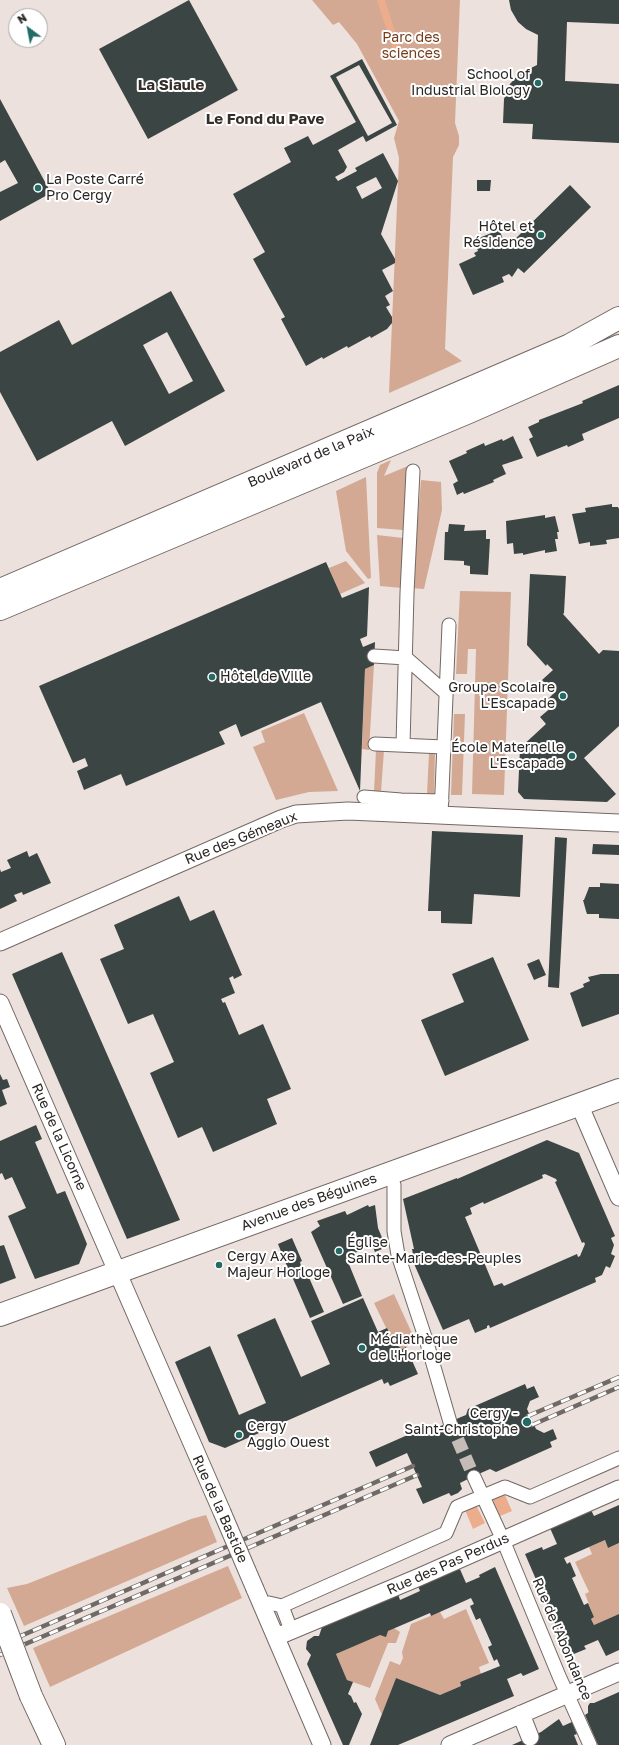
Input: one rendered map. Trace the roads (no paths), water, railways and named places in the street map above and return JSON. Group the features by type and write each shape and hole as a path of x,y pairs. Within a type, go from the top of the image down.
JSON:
{"main road":[{"name":"Boulevard de la Paix","path":"0,590 570,346 619,318"},
{"name":"Boulevard de la Paix","path":"0,609 469,412 619,346"},
{"name":"Avenue des Béguines","path":"0,1315 117,1272 391,1178 579,1104 619,1090"},
{"path":"0,1614 33,1701 54,1745"},
{"path":"0,1649 33,1701"}],"street":[{"path":"403,745 407,593 413,471"},
{"path":"442,808 449,625"},
{"path":"374,656 406,658 446,693"},
{"path":"375,744 444,746"},
{"path":"364,797 400,806"},
{"name":"Rue des Gémeaux","path":"0,942 288,816 304,813 400,806 442,808 619,823"},
{"name":"Rue de la Licorne","path":"0,1002 117,1272"},
{"path":"579,1104 619,1197"},
{"path":"391,1178 394,1231 398,1255 427,1342 450,1422"},
{"name":"Rue de la Bastide","path":"117,1272 322,1745"},
{"path":"288,1622 276,1605 446,1533 457,1507 505,1487 530,1497 619,1458"},
{"name":"Rue de l'Abondance","path":"474,1476 503,1540 590,1745"},
{"name":"Rue des Pas Perdus","path":"276,1637 619,1489"},
{"path":"450,1745 619,1672"},
{"path":"521,1714 530,1737"}],"tunnel":[{"path":"450,1422 474,1477"}],"railway":[{"path":"528,1416 619,1377"},
{"path":"532,1425 619,1387"},
{"path":"0,1645 413,1466"},
{"path":"0,1655 417,1475"}],"place":[{"name":"School of Industrial Biology","path":"538,83"},
{"name":"La Poste Carré Pro Cergy","path":"38,188"},
{"name":"Hôtel et Résidence","path":"541,235"},
{"name":"Hôtel de Ville","path":"212,677"},
{"name":"Groupe Scolaire L'Escapade","path":"563,696"},
{"name":"École Maternelle L'Escapade","path":"572,756"},
{"name":"Église Sainte-Marie-des-Peuples","path":"339,1251"},
{"name":"Cergy Axe Majeur Horloge","path":"219,1265"},
{"name":"Médiathèque de l'Horloge","path":"362,1348"},
{"name":"Cergy - Saint-Christophe","path":"527,1422"},
{"name":"Cergy Agglo Ouest","path":"239,1435"}],"district":[{"name":"La Siaule","path":"171,85"},
{"name":"Le Fond du Pave","path":"265,119"}],"park label":[{"name":"Parc des sciences","path":"411,46"}]}
